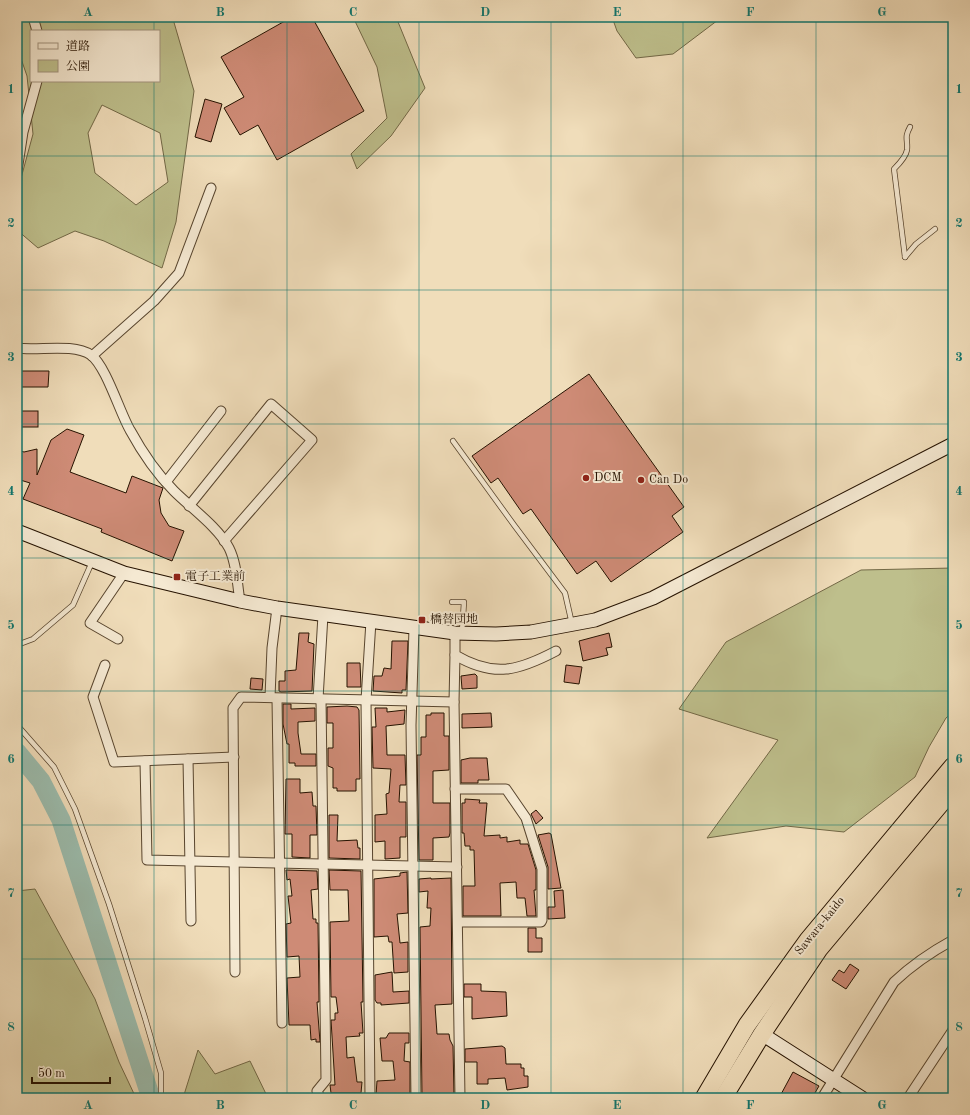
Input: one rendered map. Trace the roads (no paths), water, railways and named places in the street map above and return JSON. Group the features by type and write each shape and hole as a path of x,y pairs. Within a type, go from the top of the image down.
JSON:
{"highway":[{"name":"Sawara-kaido","path":"704,1098 747,1025 814,944 953,766"},
{"name":"Sawara-kaido","path":"723,1098 814,944 953,789"}],"street":[{"path":"34,17 37,30"},
{"path":"17,171 23,132 37,82"},
{"path":"92,356 154,301 178,273 211,188"},
{"path":"17,348 78,349 92,356 102,370 120,413 152,467 224,541 234,563 240,601"},
{"path":"189,506 271,404 312,440 224,541"},
{"path":"166,482 221,411"},
{"path":"17,531 92,562 124,573 240,601 277,608 458,633 530,632 573,625 602,618 653,598 953,444"},
{"path":"118,639 90,623 124,573"},
{"path":"277,608 272,648 280,863 282,1023"},
{"path":"320,1098 317,1091 326,1080 320,699 323,614"},
{"path":"370,1098 366,700 371,621"},
{"path":"414,628 412,701 416,1098"},
{"path":"458,633 455,655 454,702 460,1098"},
{"path":"455,655 466,662 506,670 530,665 556,651"},
{"path":"105,665 93,697 114,762 234,757"},
{"path":"235,972 233,708 241,697 454,702"},
{"path":"188,759 191,921"},
{"path":"145,761 147,860 457,867"},
{"path":"456,789 506,789 526,818 542,869 541,922 458,922"},
{"path":"822,1098 894,982 909,968 931,952 953,940"},
{"path":"908,1098 953,1030"},
{"path":"762,1034 862,1098"}],"lane":[{"path":"910,127 905,136 907,150 901,162 894,169 905,257 916,244 935,229"},
{"path":"453,441 565,593 573,625"},
{"path":"17,645 32,639 73,605 92,562"},
{"path":"452,602 464,602 458,633"},
{"path":"17,725 54,767 74,809 109,904 145,1018 161,1073 161,1098"}],"waterway":[{"path":"17,752 41,781 61,820 151,1098"}],"place":[{"name":"DCM","path":"586,478"},
{"name":"Can Do","path":"641,480"},
{"name":"電子工業前","path":"177,577"},
{"name":"橋替団地","path":"422,620"}]}
